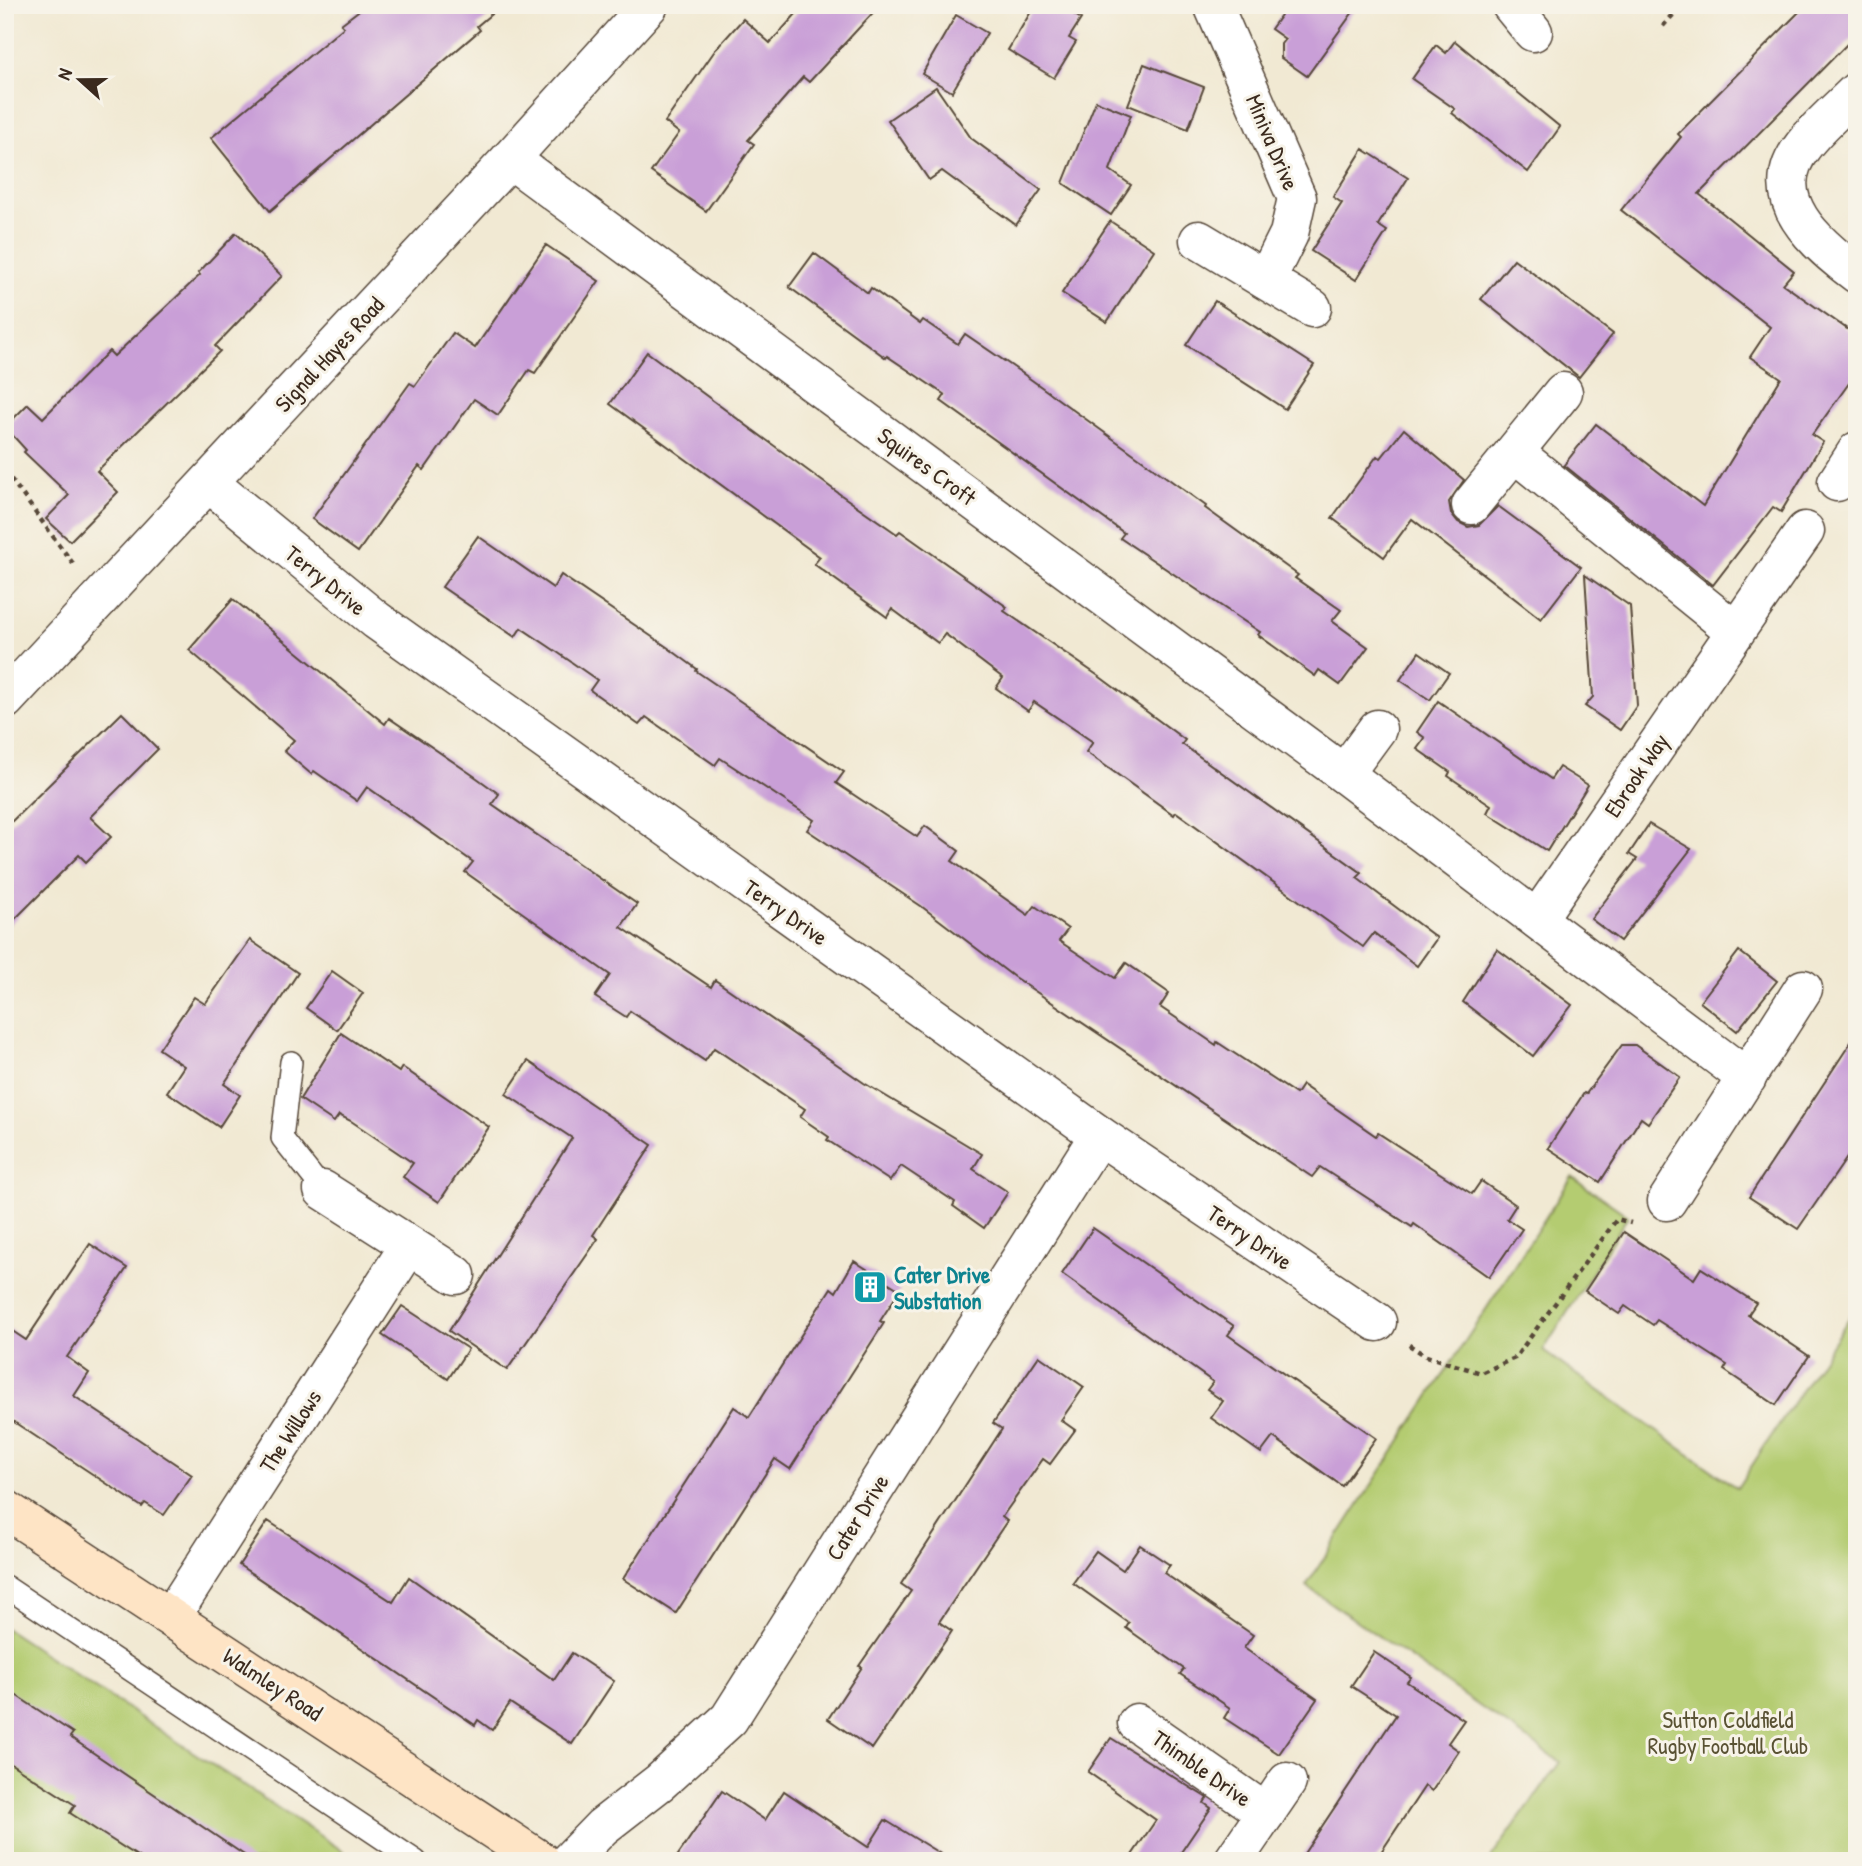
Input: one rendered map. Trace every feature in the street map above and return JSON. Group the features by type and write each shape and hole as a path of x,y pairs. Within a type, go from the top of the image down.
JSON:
{"main road":[{"name":"Walmley Road","path":"5,1509 171,1617 518,1855"}],"street":[{"name":"Signal Hayes Road","path":"5,700 510,159 649,5"},
{"name":"Miniva Drive","path":"1213,5 1297,198 1289,234 1266,280"},
{"path":"1857,91 1801,148 1788,189 1804,228 1821,248 1857,274"},
{"name":"Squires Croft","path":"510,159 1344,774 1747,1077"},
{"path":"1199,240 1312,308"},
{"path":"1471,505 1563,392"},
{"path":"1515,453 1734,629"},
{"name":"Terry Drive","path":"209,483 376,620 1099,1135 1377,1322"},
{"name":"Ebrook Way","path":"1537,919 1734,629 1805,531"},
{"path":"1344,774 1377,729"},
{"path":"1667,1201 1803,989"},
{"name":"Cater Drive","path":"569,1861 602,1827 660,1782 729,1719 1099,1135"},
{"path":"323,1191 456,1275"},
{"name":"The Willows","path":"171,1617 409,1246"},
{"name":"Thimble Drive","path":"1137,1723 1266,1813"},
{"name":"Thimble Drive","path":"1233,1861 1287,1782"}],"lane":[{"path":"291,1062 282,1138 323,1191"},
{"path":"5,1586 416,1861"}],"path":[{"path":"1663,26 1682,5"},
{"path":"5,471 100,599"},
{"path":"1377,1322 1426,1356 1481,1373 1515,1358 1617,1219 1647,1228 1667,1201"}],"green space":[{"name":"Sutton Coldfield Rugby Football Club","path":"1572,1177 1628,1216 1543,1351 1737,1488 1857,1306 1857,1861 1489,1861 1560,1762 1306,1586"},
{"path":"5,1628 343,1851 344,1861 5,1861"}],"building":[{"path":"366,5 502,5 477,26 480,30 270,211 211,138 344,27 341,24"},
{"path":"804,5 880,5 809,82 803,77 748,140 754,144 706,211 651,172 679,133 665,122 716,49 743,19 770,43"},
{"path":"1035,5 1060,5 1081,19 1069,38 1076,42 1054,78 1008,50"},
{"path":"1288,5 1358,5 1307,76 1281,58 1281,44 1285,39 1271,29"},
{"path":"1806,5 1857,5 1857,34 1699,194 1794,271 1783,284 1857,336 1857,372 1812,435 1823,442 1781,512 1773,507 1713,585 1564,465 1596,424 1703,506 1781,378 1750,357 1770,327 1621,210 1681,137 1678,134"},
{"path":"956,15 987,33 952,92 922,74"},
{"path":"1455,41 1560,127 1528,172 1452,113 1455,109 1412,79 1436,45 1446,53"},
{"path":"1144,64 1204,87 1188,129 1128,105"},
{"path":"936,87 971,138 1041,190 1016,225 942,171 929,180 888,120"},
{"path":"1096,101 1131,115 1110,170 1131,185 1111,215 1063,183"},
{"path":"1363,149 1408,178 1378,225 1387,231 1356,280 1311,251 1342,203 1333,197"},
{"path":"1110,221 1154,250 1107,322 1062,293"},
{"path":"236,233 282,276 215,346 220,351 97,471 118,492 70,541 46,519 69,495 24,452 26,450 5,427 28,404 43,418 109,351 114,356 200,275 198,273"},
{"path":"546,245 599,281 535,373 529,370 498,415 474,399 424,470 419,466 358,552 312,519 410,383 415,386 453,333 475,348"},
{"path":"814,253 868,293 871,288 920,324 923,320 958,344 965,334 1206,506 1205,508 1298,575 1295,578 1341,610 1332,621 1368,647 1340,685 1319,670 1315,676 1258,635 1260,632 1120,538 1124,533 941,401 945,395 887,356 886,358 789,287"},
{"path":"1514,259 1613,334 1579,377 1481,299"},
{"path":"1215,301 1314,365 1285,409 1186,345"},
{"path":"647,352 841,495 897,534 900,531 1007,607 1004,611 1100,677 1185,740 1182,744 1362,873 1357,878 1437,938 1417,966 1374,933 1363,947 1176,812 1174,815 1086,752 1093,742 1034,702 1028,711 996,688 1003,678 945,634 938,643 892,609 887,617 814,564 820,557 610,404"},
{"path":"1404,429 1464,480 1449,502 1451,513 1458,522 1468,527 1479,525 1498,506 1581,567 1541,619 1412,519 1384,557 1332,518 1377,456 1381,458"},
{"path":"478,536 553,588 561,575 667,647 697,669 696,671 844,772 836,783 917,837 925,826 959,851 952,861 1028,915 1035,906 1068,929 1059,941 1115,978 1126,963 1169,993 1160,1007 1216,1045 1217,1042 1296,1094 1302,1085 1376,1136 1378,1133 1472,1194 1481,1181 1516,1205 1507,1219 1522,1229 1489,1277 1414,1224 1412,1227 1320,1167 1312,1177 1014,977 921,906 807,830 814,820 720,758 715,765 646,717 639,725 590,690 597,680 521,628 515,637 442,587"},
{"path":"1585,575 1630,606 1637,705 1620,730 1585,706 1593,697"},
{"path":"233,599 385,724 389,718 477,778 499,794 492,804 637,904 621,927 711,987 715,980 864,1083 982,1154 973,1169 1008,1192 984,1228 953,1206 955,1202 901,1166 890,1181 827,1140 829,1137 800,1117 805,1109 714,1048 705,1061 630,1011 626,1017 595,997 610,975 465,872 473,862 367,787 357,801 314,771 311,774 284,751 294,740 189,650"},
{"path":"1419,652 1449,673 1430,700 1400,680"},
{"path":"1438,701 1551,779 1559,767 1588,785 1547,851 1487,813 1491,805 1448,776 1450,772 1417,749 1425,738 1417,732"},
{"path":"122,713 158,749 90,817 111,837 86,862 79,855 5,929 5,828"},
{"path":"1649,824 1691,849 1620,941 1591,919 1637,859 1629,854"},
{"path":"250,940 298,973 224,1084 240,1095 219,1127 167,1092 184,1066 159,1049 194,997 205,1004"},
{"path":"1497,949 1572,1005 1533,1056 1463,1002"},
{"path":"1739,951 1777,981 1737,1031 1700,1002"},
{"path":"332,971 363,993 337,1030 306,1008"},
{"path":"341,1033 399,1072 402,1067 489,1127 439,1202 403,1177 413,1163 351,1121 339,1115 334,1122 300,1099"},
{"path":"1857,1033 1857,1143 1798,1229 1749,1197"},
{"path":"1622,1045 1635,1045 1680,1077 1648,1123 1641,1118 1600,1182 1548,1148 1584,1093 1586,1094"},
{"path":"528,1061 652,1145 593,1235 598,1239 507,1370 449,1331 572,1138 506,1094"},
{"path":"1093,1228 1234,1326 1228,1335 1376,1438 1342,1486 1273,1437 1261,1453 1211,1418 1223,1401 1207,1390 1213,1382 1062,1274"},
{"path":"1624,1232 1694,1279 1701,1268 1756,1303 1748,1315 1809,1356 1776,1405 1724,1370 1727,1365 1657,1320 1653,1325 1625,1306 1619,1314 1585,1291"},
{"path":"90,1244 127,1268 67,1357 89,1373 74,1396 192,1475 164,1515 145,1503 142,1507 5,1416 5,1326 26,1340"},
{"path":"854,1261 900,1290 880,1321 884,1323 790,1469 775,1459 676,1613 623,1579 734,1407 749,1417 831,1288 836,1292"},
{"path":"402,1306 468,1349 448,1379 382,1335"},
{"path":"1039,1356 1084,1387 1061,1420 1075,1430 1050,1464 1043,1459 1002,1517 1007,1521 939,1622 952,1631 872,1749 828,1719 862,1667 859,1666 911,1591 901,1584 1002,1429 993,1423"},
{"path":"268,1521 393,1602 409,1577 554,1680 572,1653 614,1681 572,1744 510,1703 492,1730 478,1720 475,1725 239,1565"},
{"path":"1140,1545 1170,1565 1164,1573 1253,1635 1244,1648 1317,1699 1279,1754 1224,1718 1230,1708 1180,1674 1184,1669 1126,1628 1129,1623 1073,1583 1096,1551 1123,1570"},
{"path":"1374,1652 1411,1677 1407,1682 1464,1720 1448,1743 1459,1751 1432,1791 1425,1786 1375,1861 1299,1861 1396,1715 1351,1686"},
{"path":"5,1688 73,1733 70,1737 253,1861 145,1861 70,1813 75,1805 5,1760"},
{"path":"1111,1738 1207,1798 1204,1803 1211,1808 1175,1861 1128,1861 1156,1820 1088,1772"},
{"path":"722,1791 765,1820 784,1791 868,1847 885,1820 952,1861 674,1861"}],"place":[{"name":"Cater Drive Substation","path":"870,1287"}]}
